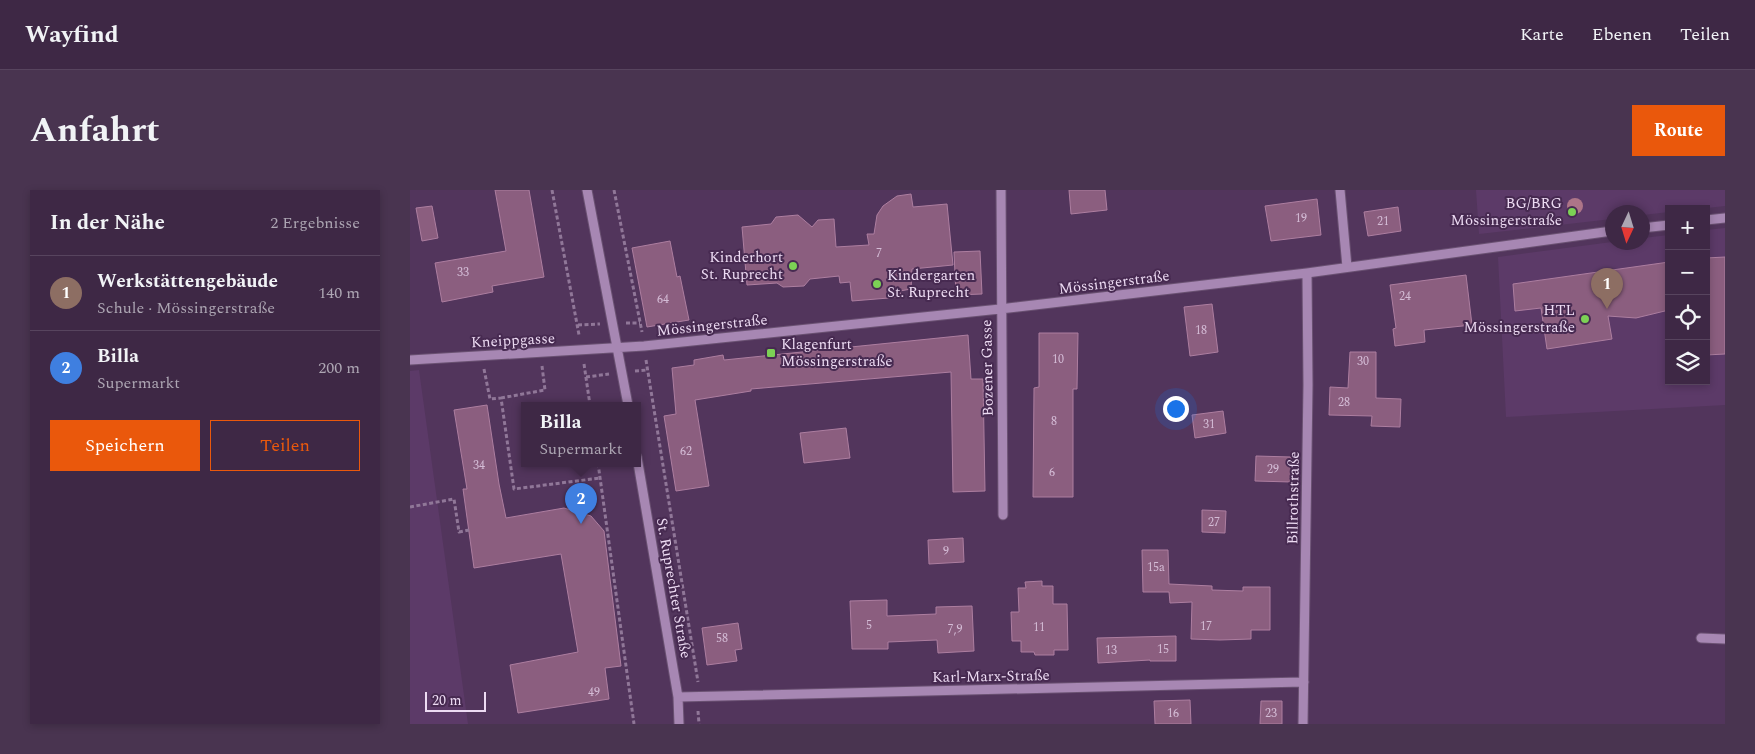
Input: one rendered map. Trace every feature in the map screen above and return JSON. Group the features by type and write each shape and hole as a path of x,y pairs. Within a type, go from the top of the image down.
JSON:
{"street":[{"path":"587,190 627,402"},
{"name":"Bozener Gasse","path":"1001,190 1000,309 1003,515"},
{"path":"1340,190 1347,267"},
{"path":"1710,220 1725,218"},
{"path":"1650,227 1665,225"},
{"name":"Mössingerstraße","path":"617,348 1000,309 1307,273 1605,232"},
{"name":"Billrothstraße","path":"1303,724 1308,385 1307,273"},
{"name":"Kneippgasse","path":"410,360 617,348"},
{"name":"St. Ruprechter Straße","path":"639,467 678,697 679,724"},
{"path":"1701,638 1725,639"},
{"name":"Karl-Marx-Straße","path":"678,697 1304,682"}],"path":[{"path":"552,190 578,325"},
{"path":"614,190 640,323"},
{"path":"482,356 490,399 545,390 541,352"},
{"path":"647,370 698,682"},
{"path":"586,376 590,402"},
{"path":"501,398 514,489 600,478"},
{"path":"599,467 634,724"},
{"path":"410,506 454,499 459,532 469,530"},
{"path":"698,712 699,724"}],"shaded area":[{"name":"BG/BRG Mössingerstraße","path":"1476,190 1725,190 1725,206 1710,208 1710,205 1665,205 1665,212 1650,214 1650,205 1605,205 1605,220 1479,234"},
{"name":"HTL Mössingerstraße","path":"1725,228 1725,405 1506,417 1498,257 1605,243 1605,250 1650,250 1650,237 1665,235 1665,385 1710,385 1710,230"},
{"path":"419,370 468,724 410,724 410,371"}],"building":[{"path":"495,190 529,190 544,277 492,286 493,292 442,302 435,263 506,251"},
{"path":"1069,190 1105,190 1107,210 1071,214"},
{"path":"911,194 913,207 947,204 953,265 912,269 911,289 900,291 901,297 852,301 850,282 840,283 839,276 810,279 804,286 783,287 777,283 747,285 742,227 771,224 776,217 798,215 812,227 818,220 834,219 836,247 869,245 867,234 874,234 877,215 883,206 897,196"},
{"path":"1317,199 1321,235 1271,241 1265,206"},
{"path":"432,206 438,238 422,241 416,208"},
{"path":"1398,207 1401,231 1368,236 1364,212"},
{"path":"670,241 677,277 680,276 689,320 647,327 632,248"},
{"path":"980,251 982,294 956,295 954,252"},
{"path":"1725,257 1725,354 1710,355 1710,258"},
{"path":"1665,263 1665,311 1636,318 1608,316 1612,339 1547,349 1541,308 1515,311 1513,284"},
{"path":"1466,275 1472,325 1424,330 1425,342 1395,346 1393,329 1396,328 1390,285"},
{"path":"1212,304 1218,352 1190,356 1184,307"},
{"path":"1039,333 1078,333 1077,389 1073,389 1073,497 1033,497 1034,388 1039,387"},
{"path":"968,335 971,379 983,379 985,491 953,492 951,372 751,389 751,391 695,400 709,486 676,491 664,416 676,414 672,368 694,365 694,360 723,355 724,360"},
{"path":"1350,352 1376,352 1376,398 1401,399 1400,427 1371,426 1372,416 1329,415 1330,387 1348,388"},
{"path":"487,405 506,518 564,508 591,516 604,531 621,666 605,668 609,699 518,713 510,665 578,652 561,554 474,568 463,489 467,489 454,410"},
{"path":"1223,411 1226,433 1195,438 1192,415"},
{"path":"846,428 850,458 804,463 800,433"},
{"path":"1256,456 1291,457 1291,482 1255,481"},
{"path":"1202,510 1226,511 1225,533 1202,532"},
{"path":"963,538 964,562 929,564 928,540"},
{"path":"1142,550 1168,550 1169,584 1212,586 1212,590 1243,591 1243,587 1270,587 1270,630 1251,630 1251,639 1191,639 1192,602 1170,603 1169,592 1143,592"},
{"path":"1042,581 1042,586 1053,586 1053,604 1067,604 1068,650 1054,650 1054,655 1035,655 1034,652 1021,652 1021,641 1012,641 1011,612 1019,612 1018,588 1026,588 1025,582"},
{"path":"887,600 887,616 936,614 936,607 972,606 974,651 938,653 937,640 888,642 888,649 852,649 850,601"},
{"path":"738,623 742,649 735,650 737,661 707,665 702,628"},
{"path":"1176,636 1176,661 1150,660 1098,663 1097,638"},
{"path":"1190,700 1191,724 1155,724 1154,701"},
{"path":"1261,701 1282,701 1282,724 1260,724"}],"place":[{"name":"BG/BRG Mössingerstraße","path":"1572,212"},
{"name":"Kinderhort St. Ruprecht","path":"793,266"},
{"name":"Kindergarten St. Ruprecht","path":"877,284"},
{"name":"Werkstättengebäude","path":"1607,309"},
{"name":"HTL Mössingerstraße","path":"1585,319"},
{"name":"Klagenfurt Mössingerstraße","path":"771,353"},
{"name":"Billa","path":"581,524"}]}
